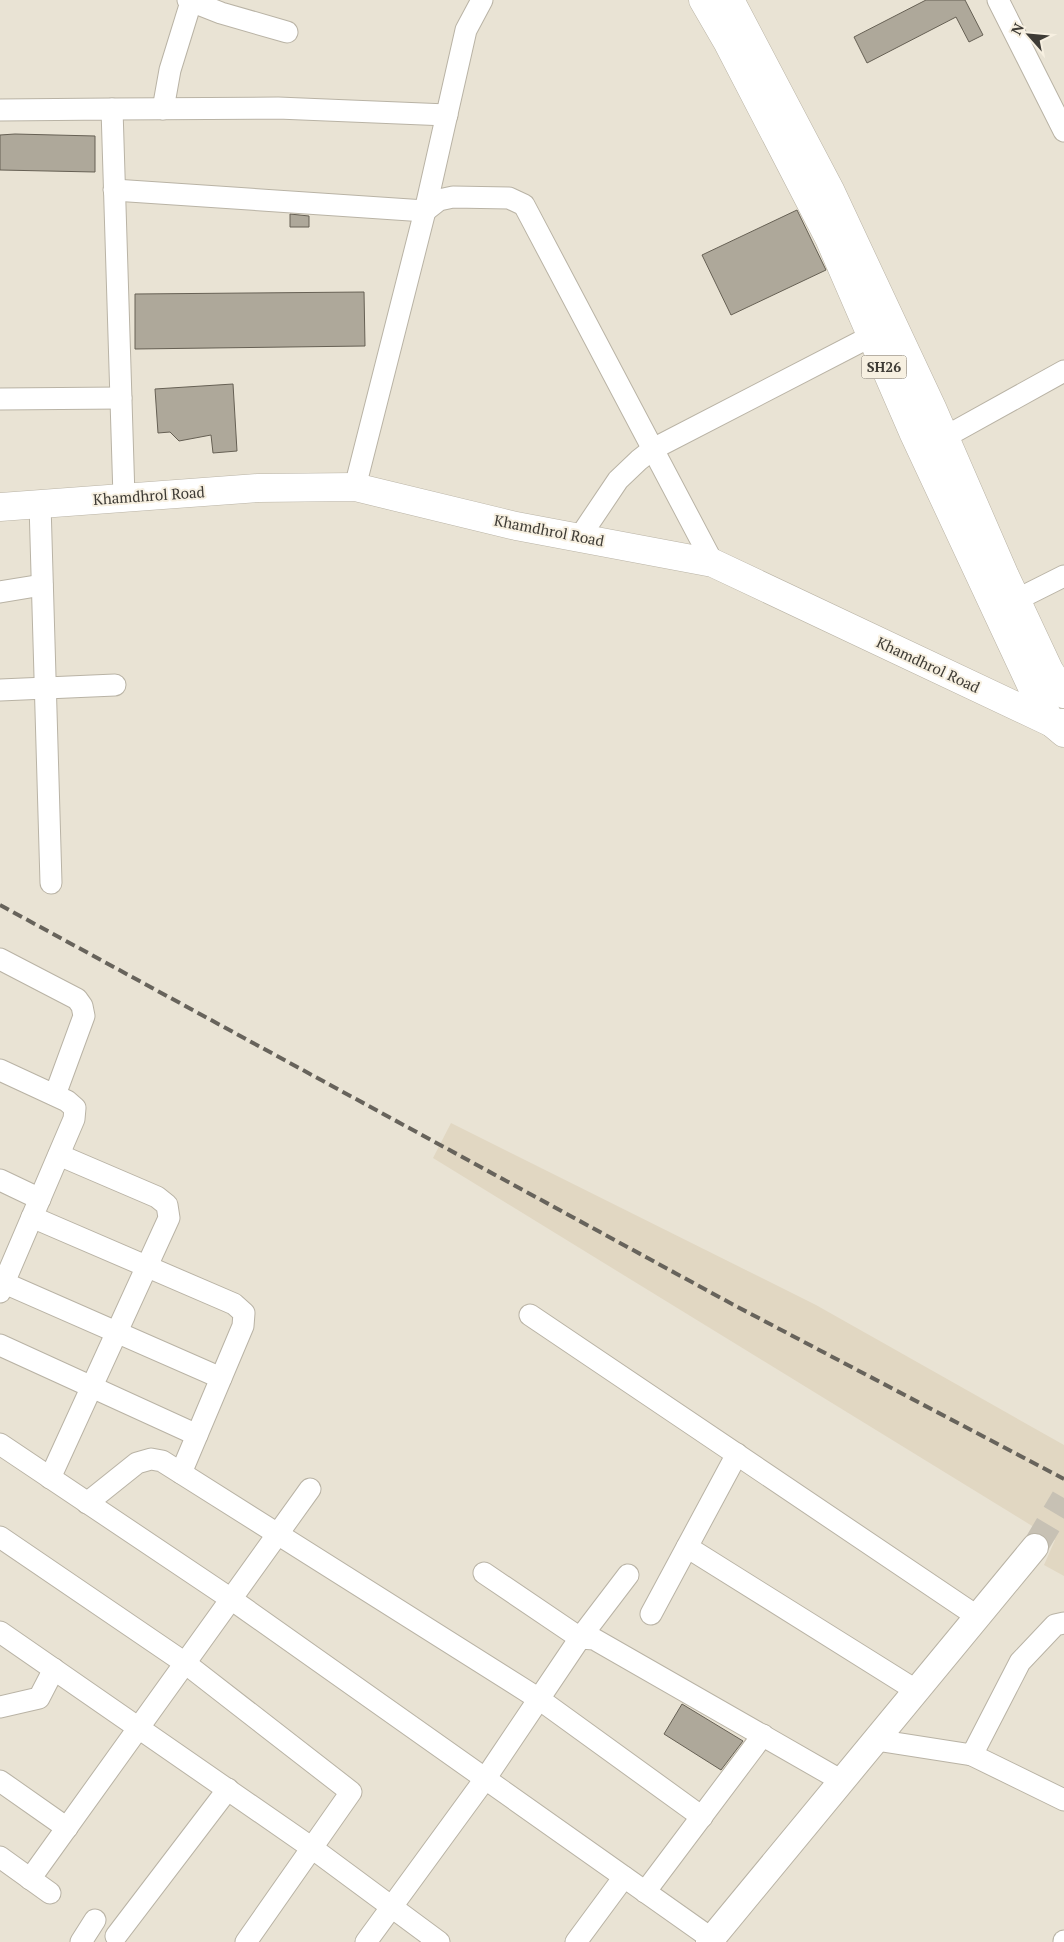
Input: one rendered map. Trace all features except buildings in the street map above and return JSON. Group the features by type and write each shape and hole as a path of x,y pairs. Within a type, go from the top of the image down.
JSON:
{"main road":[{"name":"SH26","path":"703,0 728,43 828,238 944,437 1016,600 1049,670 1064,694"},
{"name":"SH26","path":"730,0 830,190 882,331 913,432 1038,700 1060,727"},
{"name":"Khamdhrol Road","path":"0,507 258,488 355,487 516,526 713,563 1060,727"}],"street":[{"path":"355,487 425,211 466,30 482,0"},
{"path":"998,0 1064,131"},
{"path":"163,109 170,70 190,1 222,13 288,32"},
{"path":"0,110 278,108 447,115"},
{"path":"112,109 124,498"},
{"path":"114,190 425,211 440,200 453,197 509,198 524,204 713,563"},
{"path":"579,538 618,480 653,449 882,331"},
{"path":"944,437 1064,371"},
{"path":"0,399 121,398"},
{"path":"40,504 52,883"},
{"path":"1016,600 1064,576"},
{"path":"0,592 42,585"},
{"path":"0,690 115,685"},
{"path":"0,959 77,999 82,1006 84,1016 55,1095"},
{"path":"0,1070 67,1101 75,1108 74,1119 59,1155 1,1285 117,1332 221,1378"},
{"path":"50,1478 169,1218 167,1205 157,1197 59,1155"},
{"path":"0,1180 36,1208 146,1266 234,1304 244,1312 243,1326 181,1473"},
{"path":"530,1315 978,1617"},
{"path":"0,1345 197,1435"},
{"path":"0,1444 231,1599 711,1940 1035,1547"},
{"path":"651,1614 737,1454"},
{"path":"87,1503 137,1463 150,1459 162,1461 539,1699 702,1817"},
{"path":"30,1879 310,1489"},
{"path":"0,1537 185,1664 351,1792 246,1942"},
{"path":"686,1547 916,1691"},
{"path":"484,1573 580,1638 594,1638 842,1781"},
{"path":"366,1942 485,1779 580,1638 628,1575"},
{"path":"972,1755 1020,1662 1056,1624 1064,1623"},
{"path":"0,1632 312,1848 439,1942"},
{"path":"0,1708 39,1698 54,1669"},
{"path":"646,1892 763,1735"},
{"path":"876,1740 972,1755 1064,1800"},
{"path":"0,1782 66,1828"},
{"path":"116,1936 228,1789"},
{"path":"1,1861 50,1892"},
{"path":"576,1942 624,1877"},
{"path":"81,1942 95,1920"}],"shaded area":[{"path":"451,1123 816,1305 1064,1445 1064,1576 1044,1565 1055,1540 433,1158"}],"tunnel":[{"path":"1035,1547 1064,1498"}],"railway":[{"path":"0,905 732,1304 1064,1479"}]}
